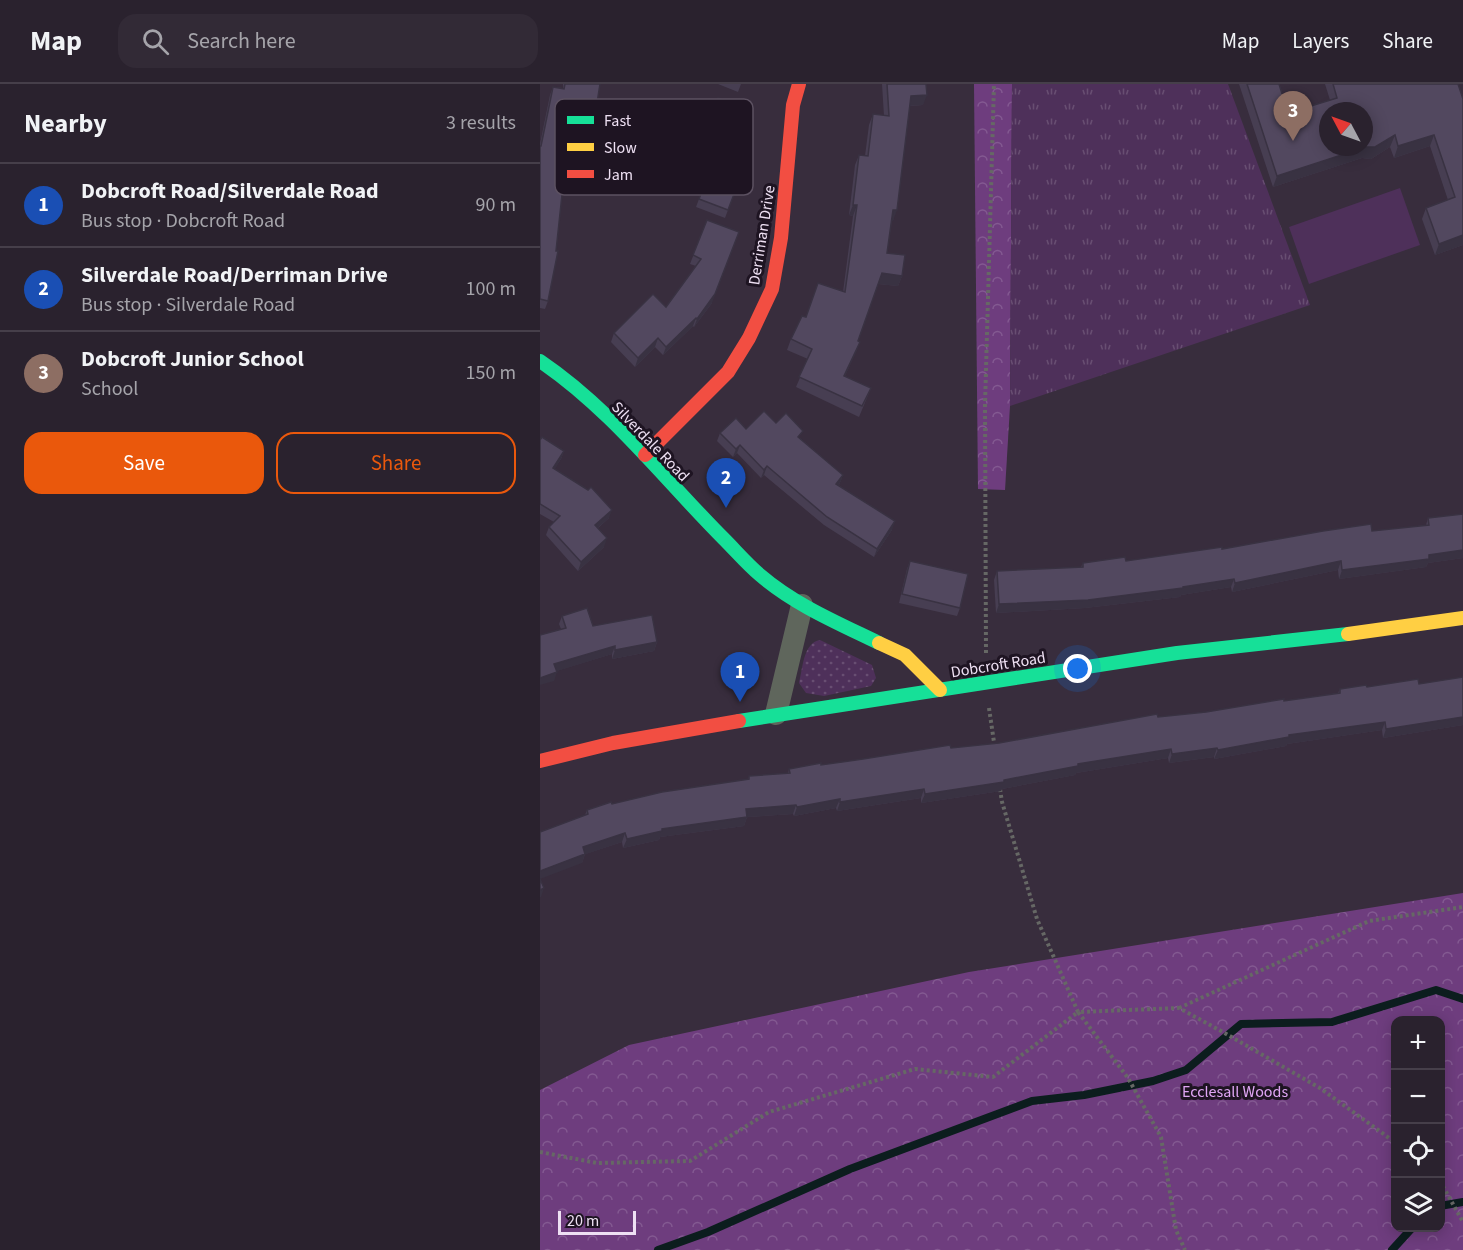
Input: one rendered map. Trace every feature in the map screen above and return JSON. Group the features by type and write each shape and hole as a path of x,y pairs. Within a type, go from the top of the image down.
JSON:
{"street":[{"name":"Derriman Drive","path":"645,455 728,372 749,338 772,289 781,238 793,105 799,84"},
{"name":"Silverdale Road","path":"540,361 568,380 645,455 760,575 802,605 905,655 940,690"},
{"path":"776,714 802,605"},
{"name":"Dobcroft Road","path":"540,761 613,743 776,714 1177,653 1373,631 1463,618"}],"path":[{"path":"994,84 985,405 986,683 996,758"},
{"path":"999,780 1002,802 1037,919 1078,1012 1128,1078 1161,1137 1176,1230 1185,1250"},
{"path":"540,1152 597,1163 690,1161 769,1112 915,1070 993,1077 1078,1012 1179,1008 1369,921 1463,907"},
{"path":"1179,1008 1320,1089 1391,1140"},
{"path":"1445,1189 1463,1222"}],"green space":[{"path":"974,84 1012,84 1010,406 1005,490 978,489"},
{"path":"1012,84 1228,84 1310,305 1010,406"},
{"path":"1400,188 1420,245 1309,284 1289,227"},
{"path":"820,640 872,665 876,678 871,686 824,696 806,693 799,683 805,657 810,646"},
{"name":"Ecclesall Woods","path":"1463,893 1463,1250 540,1250 540,1090 629,1045 969,972"}],"building":[{"path":"565,84 600,84 598,99 555,99 555,195 562,195 556,251 558,251 548,301 540,299 540,146 553,87 564,89"},
{"path":"887,84 926,84 927,95 911,96 897,210 893,210 887,253 905,255 902,276 882,273 858,341 860,342 844,376 871,388 862,406 799,377 812,349 791,339 802,316 806,317 818,283 845,292 857,205 853,205 859,155 868,156 873,114 889,116"},
{"path":"1247,84 1279,84 1288,113 1319,104 1319,156 1338,156 1277,176"},
{"path":"1333,84 1458,84 1463,99 1463,235 1439,244 1426,208 1455,197 1434,135 1398,146 1395,135 1373,147 1373,102 1324,102 1337,98"},
{"path":"701,195 734,195 728,210 699,199"},
{"path":"707,220 739,232 715,294 697,319 666,347 658,338 638,358 614,333 653,294 666,307 701,259 693,255"},
{"path":"764,411 776,423 786,413 803,431 798,437 843,475 836,484 895,521 877,549 827,517 767,466 764,470 740,445 736,449 720,433 736,418 746,429"},
{"path":"542,437 564,451 553,468 588,490 591,487 612,510 595,525 607,538 581,562 549,527 560,516 540,504 540,440"},
{"path":"1463,514 1463,550 1429,555 1429,559 1342,570 1341,561 1235,583 1234,579 1088,600 999,604 997,571 1083,567 1083,563 1125,557 1126,561 1222,547 1222,549 1371,524 1372,531 1429,525 1428,518"},
{"path":"910,561 968,574 960,608 902,594"},
{"path":"587,608 593,626 652,615 657,642 615,650 615,646 554,664 557,672 540,678 540,635 566,628 562,616"},
{"path":"1463,677 1463,717 1386,729 1385,722 1289,735 1289,737 1218,750 1217,748 1172,754 1171,749 1078,764 1078,766 1004,780 1004,782 925,794 924,789 840,802 840,799 797,807 796,805 746,809 747,817 662,829 662,831 627,839 625,833 583,847 585,854 540,871 540,832 588,814 587,810 611,802 612,804 662,792 749,779 749,776 790,773 789,769 821,763 821,765 950,745 951,748 999,743 1157,714 1158,717 1206,712 1284,699 1284,701 1340,693 1340,689 1366,685 1367,687 1418,679 1419,684"}],"waterway":[{"path":"658,1250 708,1232 850,1169 1032,1101 1084,1095 1153,1081 1186,1070 1241,1024 1332,1022 1436,990 1463,999"},
{"path":"1445,1205 1463,1202"},
{"path":"1392,1250 1408,1232"}],"traffic: fast":[{"path":"540,361 566,380 614,423 746,562 773,586 833,621 879,643"},
{"path":"739,721 1177,653 1348,634"}],"traffic: slow":[{"path":"1348,634 1463,618"},
{"path":"879,643 905,655 940,690"}],"traffic: jam":[{"path":"645,455 728,372 749,338 772,289 781,238 793,105 799,84"},
{"path":"540,761 613,743 739,721"}],"place":[{"name":"Dobcroft Junior School","path":"1293,141"},
{"name":"Silverdale Road/Derriman Drive","path":"726,508"},
{"name":"Dobcroft Road/Silverdale Road","path":"740,702"}]}
